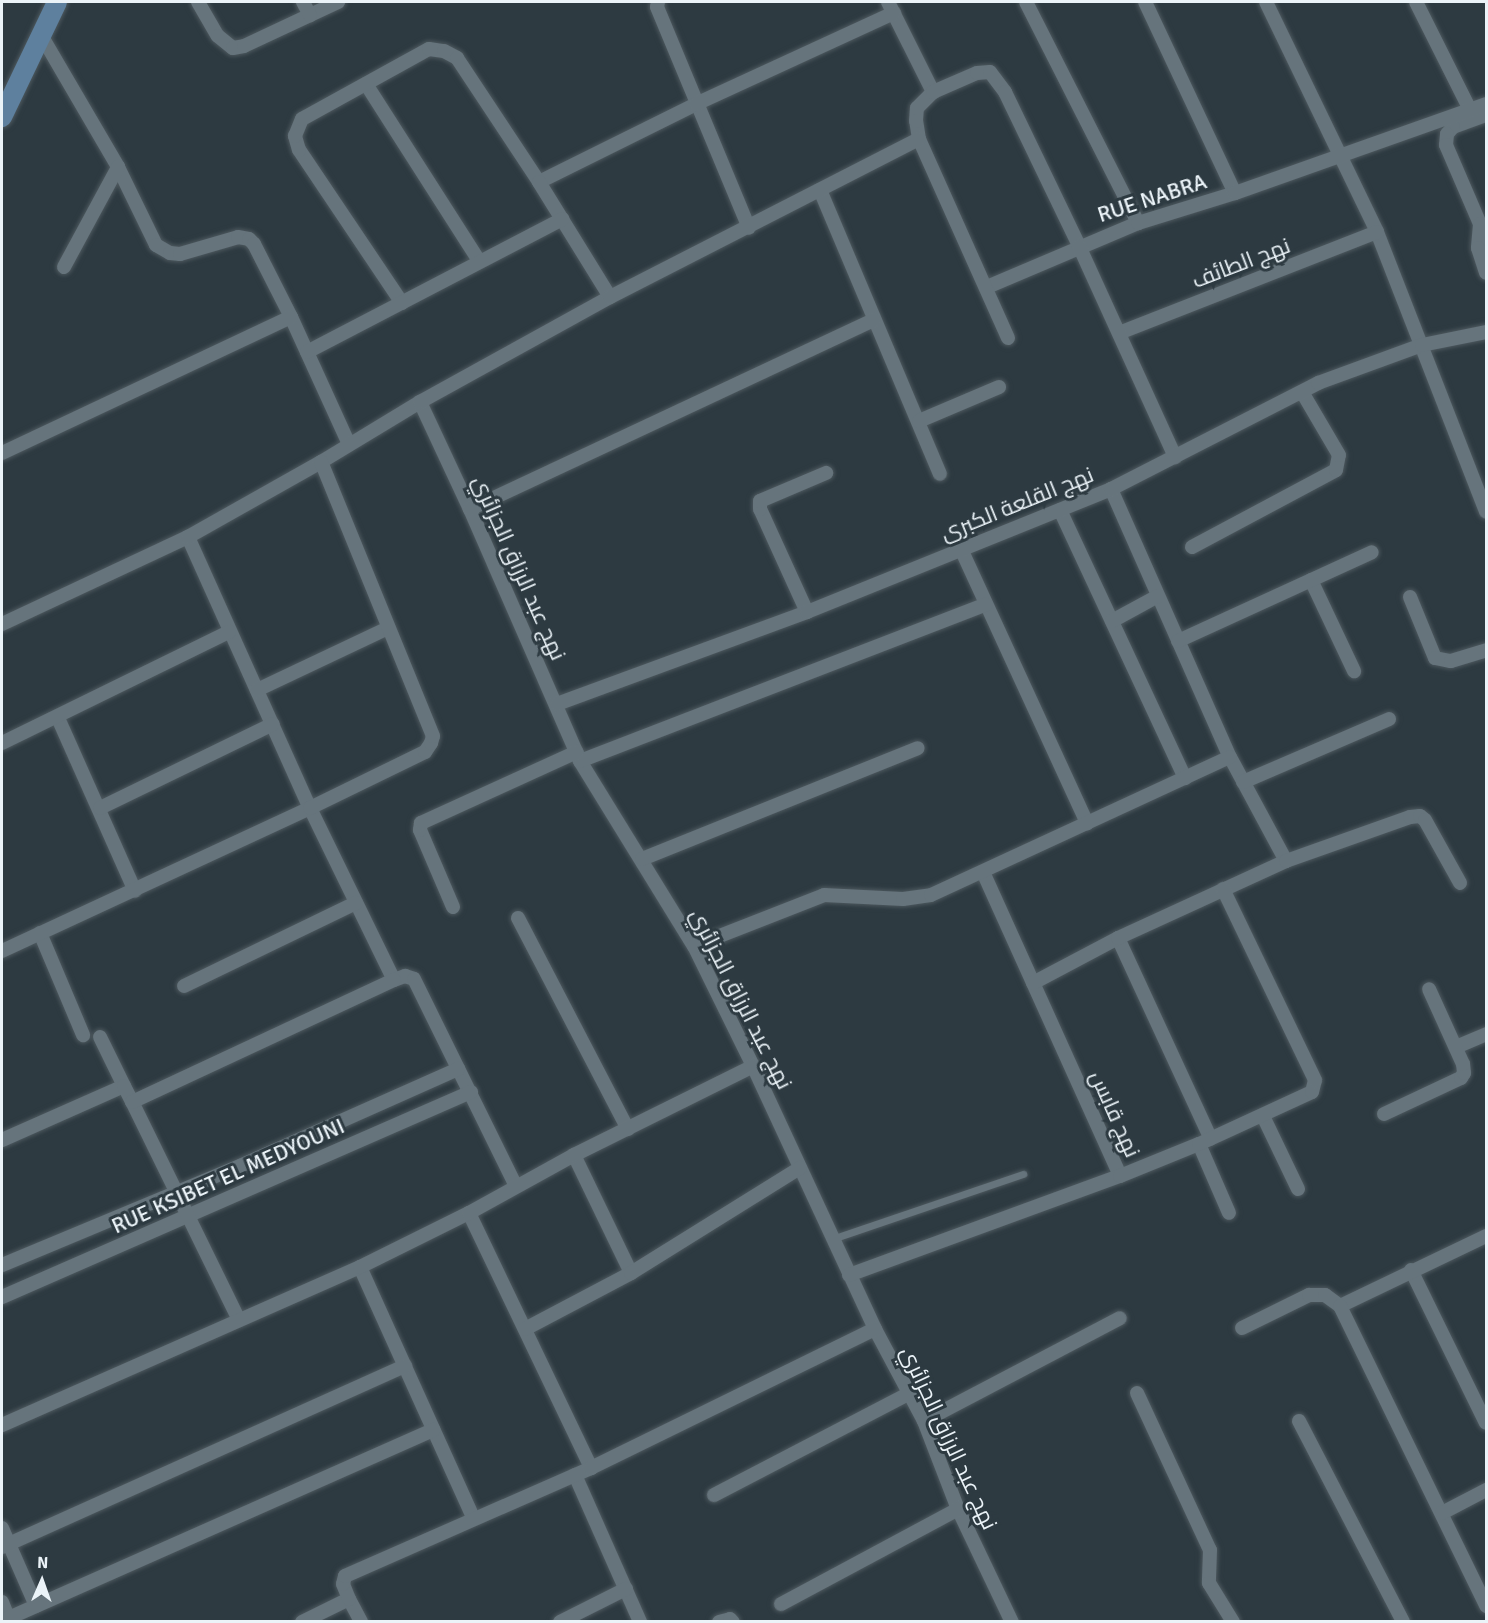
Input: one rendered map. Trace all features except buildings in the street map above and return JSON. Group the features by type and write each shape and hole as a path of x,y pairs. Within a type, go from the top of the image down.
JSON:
{"street":[{"path":"2,117 57,2"},
{"path":"198,2 218,36 233,48 244,46 338,2"},
{"path":"303,2 310,15"},
{"path":"658,2 657,7 696,104 749,228"},
{"path":"1026,2 1138,223"},
{"path":"1146,2 1235,193"},
{"path":"1266,2 1377,232 1422,345 1481,480 1486,511"},
{"path":"1416,2 1470,110"},
{"path":"538,182 891,8 933,92"},
{"path":"41,35 118,167 156,245 170,253 180,254 238,237 249,239 291,317 349,444"},
{"path":"402,303 299,150 295,136 302,119 429,49 444,51 457,58 610,297"},
{"path":"1008,338 919,139 917,108 933,92 976,73 990,72 998,79 1079,246 1175,458"},
{"path":"366,84 479,261"},
{"name":"RUE NABRA","path":"987,287 1079,246 1138,223 1235,193 1486,104"},
{"path":"1486,115 1453,127 1447,134 1446,145 1480,224 1478,248 1486,273"},
{"path":"2,624 188,537 321,462 420,402 610,297 749,228 919,139"},
{"path":"64,267 118,167"},
{"path":"820,190 940,474"},
{"path":"307,352 562,219"},
{"name":"نهج الطائف","path":"1119,333 1377,232"},
{"path":"2,453 291,317"},
{"path":"470,509 874,320"},
{"name":"نهج القلعة الكبرى","path":"557,704 807,612 1111,489 1336,376 1422,345 1486,332"},
{"path":"919,421 999,387"},
{"path":"1192,547 1336,470 1339,455 1302,392"},
{"name":"نهج عبد الرزاق الجزائري","path":"420,402 470,509 579,757 694,946 753,1066 875,1329 924,1421 958,1509 1012,1622"},
{"path":"3,945 40,933 135,891 310,808 424,752 433,739 321,462"},
{"path":"807,612 760,509 760,501 826,473"},
{"path":"1111,489 1230,757 1286,861"},
{"path":"1060,510 1185,778"},
{"path":"188,537 310,808 394,980"},
{"path":"962,549 1087,823"},
{"path":"1178,641 1372,552"},
{"path":"1311,580 1354,670"},
{"path":"1112,621 1158,596"},
{"path":"1410,597 1435,658 1451,661 1486,650"},
{"path":"453,907 420,830 421,823 579,757 986,604"},
{"path":"257,690 388,628"},
{"path":"2,743 58,718 229,632"},
{"path":"58,718 135,891"},
{"path":"1243,782 1389,719"},
{"path":"100,808 273,724"},
{"path":"642,859 918,748"},
{"path":"694,946 824,895 919,899 983,872 1230,757"},
{"path":"1033,983 1118,938 1222,889 1286,861 1410,817 1420,816 1431,828 1460,883"},
{"name":"نهج قابس","path":"849,1275 1120,1176 983,872"},
{"path":"1120,1176 1308,1096 1315,1086 1315,1080 1222,889"},
{"path":"184,986 356,903"},
{"path":"518,918 628,1129"},
{"path":"40,933 83,1035"},
{"path":"1118,938 1205,1141 1229,1213"},
{"path":"132,1102 405,976 414,979 516,1186"},
{"path":"1384,1114 1461,1078 1465,1068 1429,989"},
{"path":"1456,1047 1486,1034"},
{"path":"100,1036 178,1191 239,1320"},
{"path":"2,1425 360,1267 469,1213 574,1155 753,1066"},
{"name":"RUE KSIBET EL MEDYOUNI","path":"2,1266 240,1166 458,1069"},
{"path":"2,1140 124,1086"},
{"name":"RUE KSIBET EL MEDYOUNI","path":"2,1297 471,1092"},
{"path":"1263,1116 1298,1189"},
{"path":"574,1155 631,1273"},
{"path":"525,1329 631,1273 800,1168"},
{"path":"469,1213 591,1468"},
{"path":"1340,1306 1486,1236"},
{"path":"360,1267 473,1517"},
{"path":"1411,1270 1486,1423"},
{"path":"1242,1328 1309,1295 1325,1295 1340,1306 1486,1606"},
{"path":"924,1421 1120,1318"},
{"path":"361,1622 343,1584 345,1576 473,1517 591,1468 875,1329"},
{"path":"5,1545 405,1366"},
{"path":"714,1495 910,1393"},
{"path":"1137,1393 1210,1550 1209,1583 1233,1622"},
{"path":"1299,1422 1403,1622"},
{"path":"2,1602 6,1620 434,1430"},
{"path":"575,1475 640,1622"},
{"path":"1442,1513 1486,1490"},
{"path":"781,1604 958,1509"},
{"path":"2,1528 5,1545 36,1606"},
{"path":"560,1622 626,1589"},
{"path":"302,1622 350,1599"},
{"path":"719,1622 730,1619 733,1622"}],"lane":[{"path":"832,1239 1023,1174"}]}
